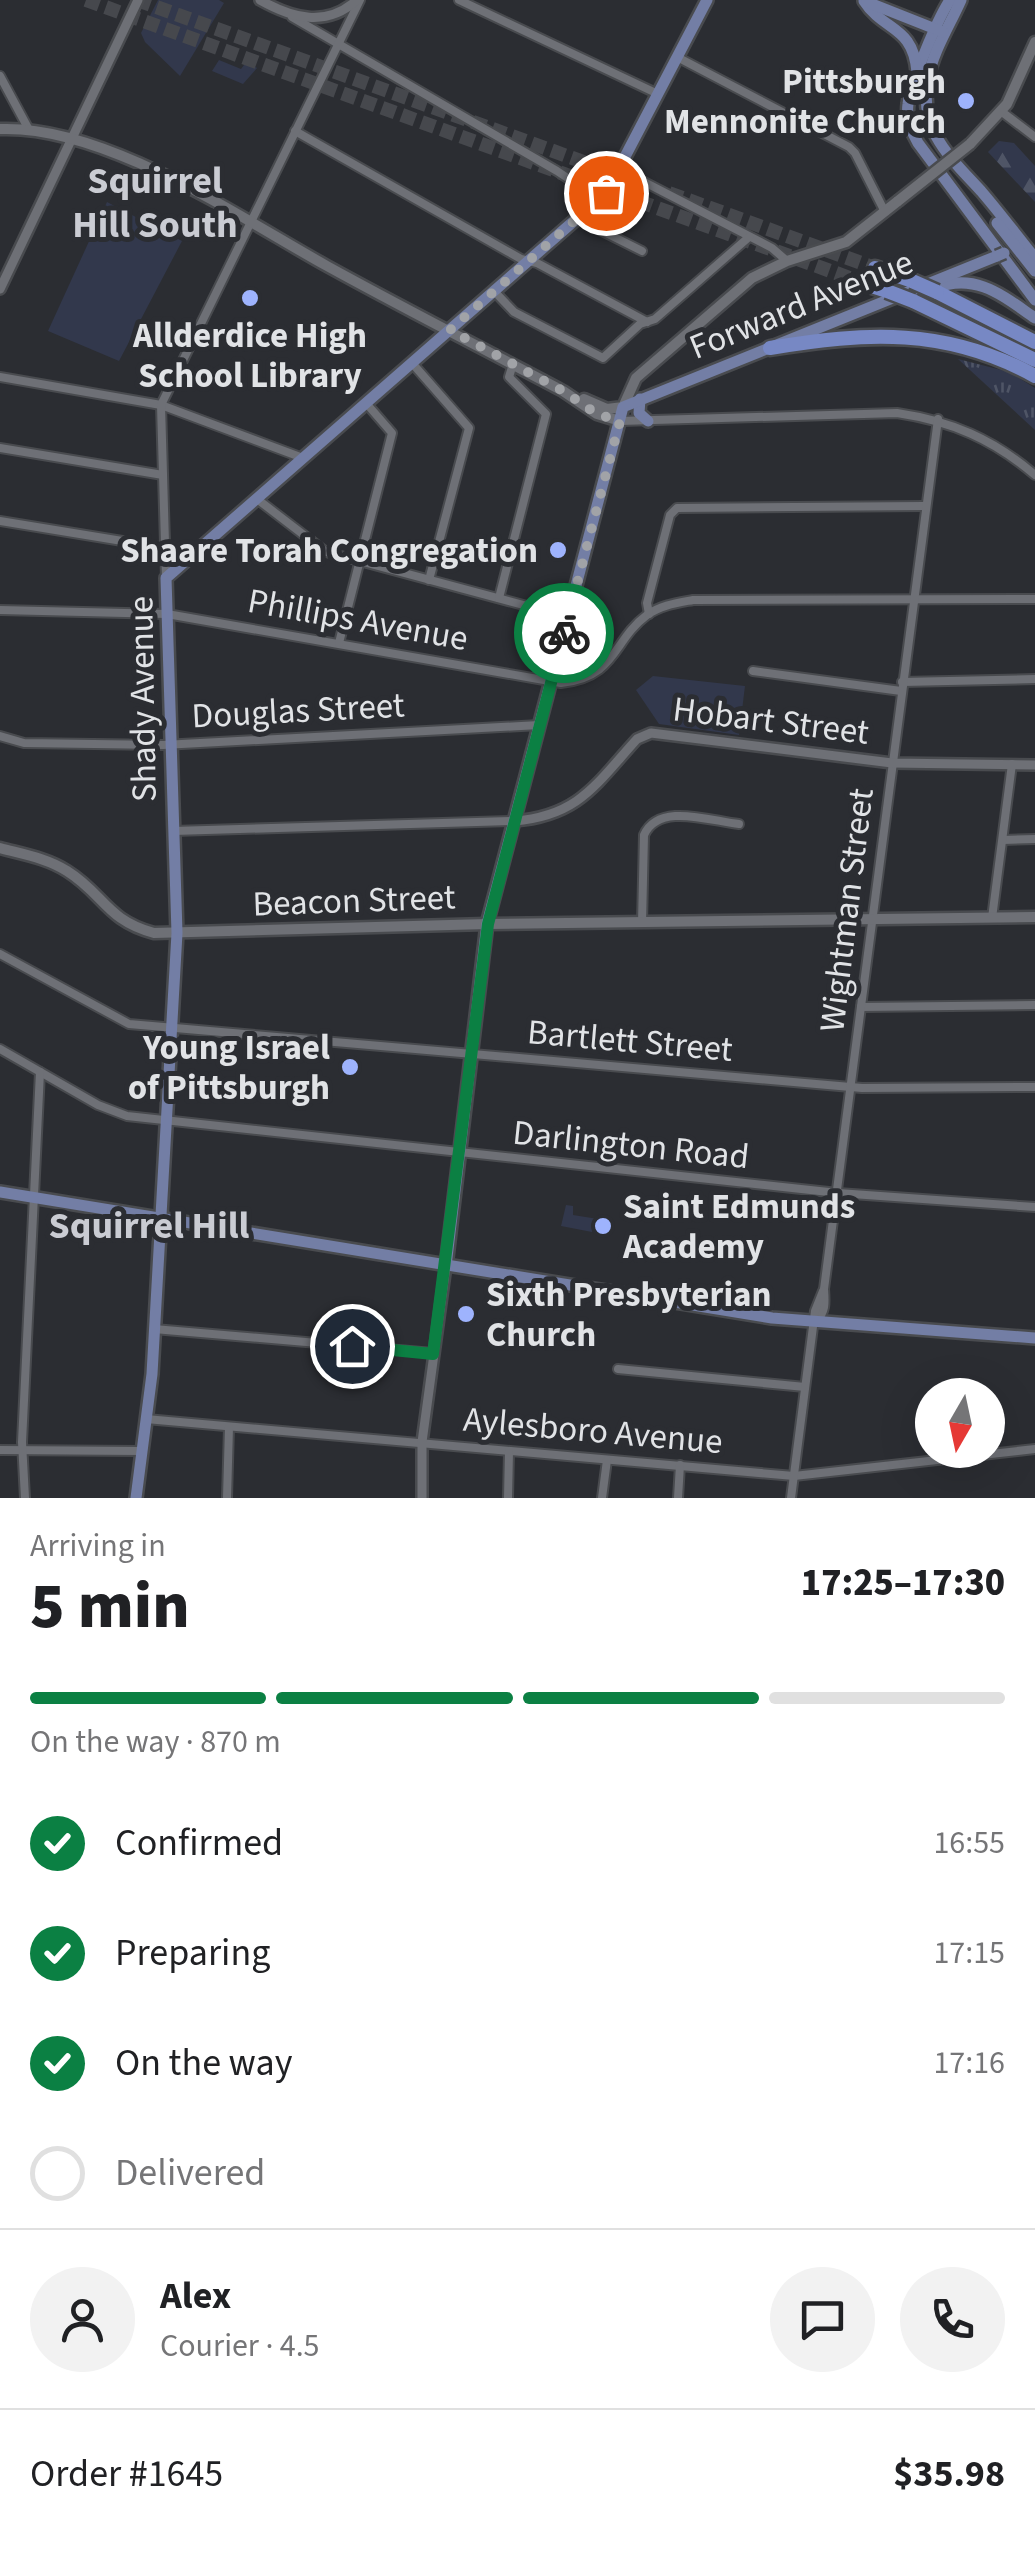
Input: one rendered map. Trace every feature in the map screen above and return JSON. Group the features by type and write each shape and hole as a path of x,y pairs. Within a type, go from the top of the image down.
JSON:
{"highway":[{"path":"875,268 936,292 1035,342"},
{"path":"869,284 1035,360"},
{"path":"770,348 852,335 907,336 976,350 1035,376"}],"main road":[{"name":"Shady Avenue","path":"136,1498 154,1329 178,933 166,578 599,199 619,169 707,0"},
{"path":"862,0 941,32"},
{"path":"862,0 904,34 911,45 917,76"},
{"path":"960,0 917,76 908,108 915,138 1035,300"},
{"path":"947,4 926,98 932,129 1006,253 1035,272"},
{"path":"911,20 929,21 947,4"},
{"path":"904,34 911,20"},
{"path":"446,1266 488,924 552,682 612,416 623,407 640,373 752,278 786,261 837,247 970,144 1002,112 1035,42"},
{"path":"0,129 28,128 72,140 170,177 612,416"},
{"path":"947,156 1035,258"},
{"name":"Forward Avenue","path":"623,407 1006,253"},
{"path":"770,348 816,335 942,285 960,282 992,288 1035,318"},
{"path":"640,399 638,413 648,422"},
{"name":"Beacon Street","path":"0,848 66,870 131,927 154,933 1035,917"},
{"path":"0,1192 772,1318 1035,1338"}],"street":[{"path":"0,290 138,0"},
{"path":"260,0 599,199"},
{"path":"292,17 326,16 358,0"},
{"path":"166,578 161,405 358,0"},
{"path":"459,0 658,94"},
{"path":"677,58 849,147 885,212"},
{"path":"0,76 28,128"},
{"path":"1002,112 1035,138"},
{"path":"294,131 646,322"},
{"path":"619,169 750,237 786,261"},
{"path":"576,218 642,252"},
{"path":"494,291 514,312 603,358 646,322 656,320 750,237"},
{"path":"412,363 469,428 429,580"},
{"path":"499,598 546,414 508,377 513,364"},
{"path":"0,377 161,405 303,458"},
{"path":"338,643 392,434 366,403"},
{"path":"612,416 648,422 871,412 938,419 996,445 1035,474"},
{"name":"Wightman Street","path":"791,1498 817,1303 824,1288 838,1193 938,419"},
{"path":"0,448 163,474"},
{"path":"257,498 326,552 568,616"},
{"path":"924,506 678,508 670,515 646,604 649,614 693,600 1035,599"},
{"path":"0,521 165,548"},
{"name":"Phillips Avenue","path":"0,610 167,614 552,682 573,682 598,671 649,614"},
{"path":"752,671 902,686 1035,680"},
{"name":"Douglas Street","path":"0,736 24,742 170,744 539,725"},
{"name":"Hobart Street","path":"172,831 546,817 569,808 637,739 651,733 892,763 1035,765"},
{"path":"992,918 1012,764"},
{"path":"642,923 644,835 649,825 668,816 740,824"},
{"path":"1003,840 1035,840"},
{"name":"Bartlett Street","path":"0,954 120,1022 172,1029 851,1087 1035,1087"},
{"path":"860,1006 1035,1005"},
{"name":"Darlington Road","path":"0,1050 113,1111 166,1122 838,1193 1035,1207"},
{"path":"25,1498 22,1450 40,1072"},
{"path":"422,1498 422,1442 446,1266"},
{"path":"154,1329 433,1354"},
{"path":"618,1369 805,1386"},
{"name":"Aylesboro Avenue","path":"146,1419 794,1476 1035,1449"},
{"path":"227,1498 229,1426"},
{"path":"0,1450 142,1451"},
{"path":"508,1498 509,1451"},
{"path":"602,1498 607,1460"},
{"path":"678,1498 680,1465"}],"green space":[{"path":"158,0 224,3 180,76 145,42 141,33"},
{"path":"219,60 241,69 247,61 257,68 243,84 212,71"},
{"path":"999,141 1014,143 1035,166 1035,202 988,152"},
{"path":"107,202 182,241 119,361 48,331"},
{"path":"958,359 1009,372 1035,388 1035,430"},
{"path":"653,676 745,686 739,735 659,724 636,690"},
{"path":"566,1205 573,1206 573,1215 598,1219 592,1232 561,1226"}],"tunnel":[{"path":"86,0 869,285"},
{"path":"137,0 644,184"},
{"path":"669,193 875,268"}],"way so far":[{"path":"564,633 620,421 597,414 563,391 450,330 606,193"}],"place":[{"name":"Pittsburgh Mennonite Church","path":"966,101"},
{"name":"Allderdice High School Library","path":"250,298"},
{"name":"Shaare Torah Congregation","path":"558,550"},
{"name":"Young Israel of Pittsburgh","path":"350,1067"},
{"name":"Saint Edmunds Academy","path":"603,1226"},
{"name":"Sixth Presbyterian Church","path":"466,1314"}],"district":[{"name":"Squirrel Hill South","path":"155,202"},
{"name":"Squirrel Hill","path":"149,1225"}],"route":[{"path":"352,1346 433,1354 488,924 564,633"}]}
